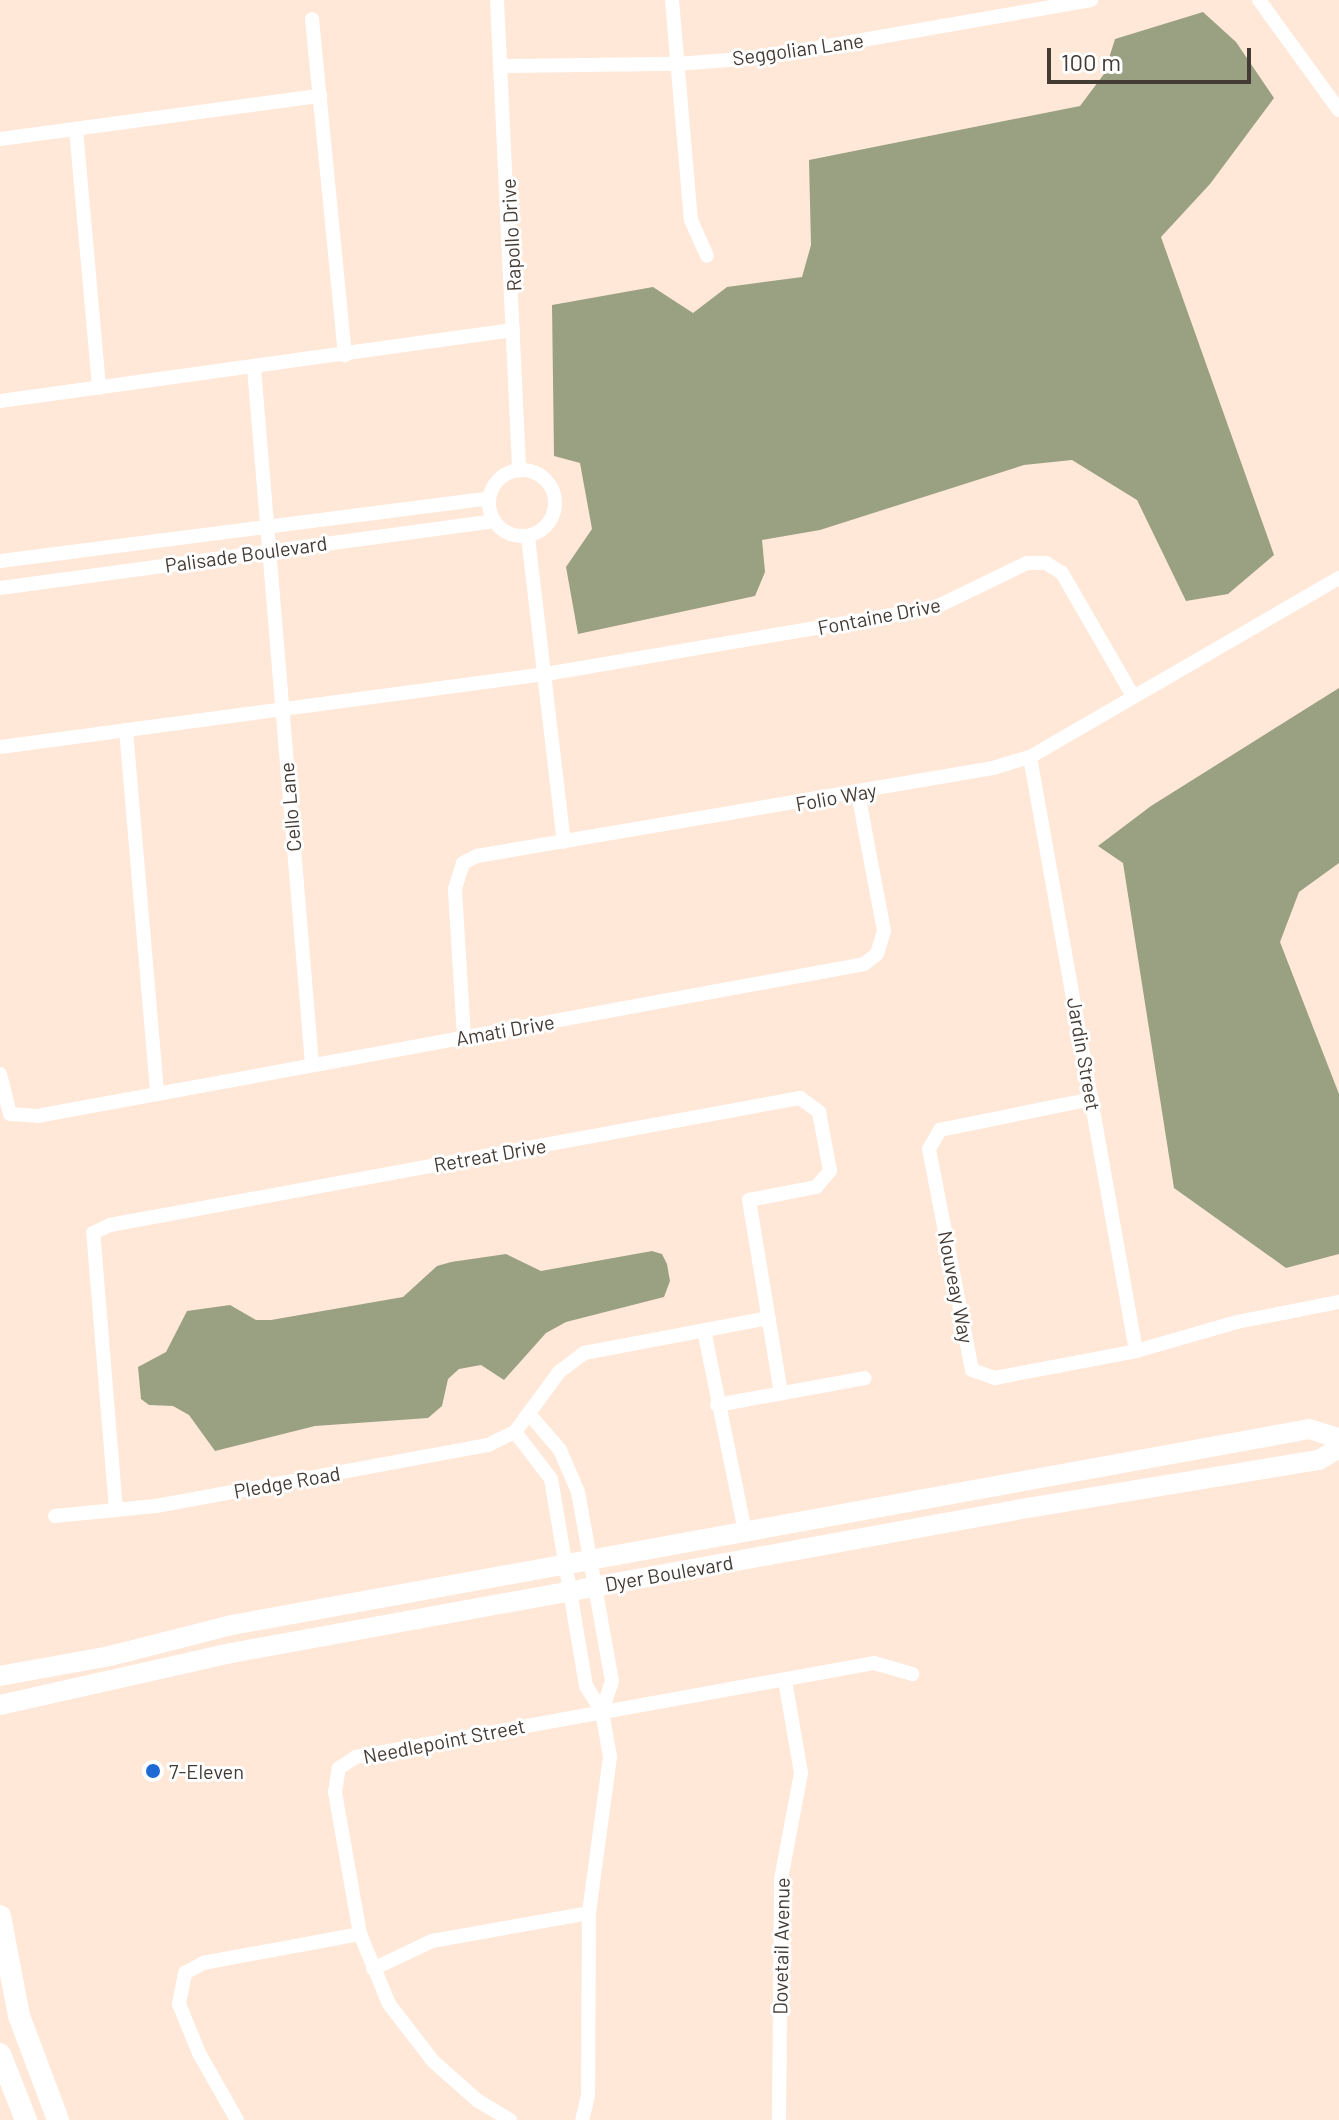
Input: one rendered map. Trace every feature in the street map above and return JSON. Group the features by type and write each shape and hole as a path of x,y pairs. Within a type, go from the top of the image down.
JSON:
{"main road":[{"name":"Dyer Boulevard","path":"0,1676 110,1656 232,1625 1309,1429 1339,1438"},
{"name":"Dyer Boulevard","path":"0,1705 231,1653 1319,1460 1339,1448"},
{"path":"0,1916 19,2016 58,2120"},
{"path":"0,2054 26,2120"}],"street":[{"name":"Rapollo Drive","path":"497,0 519,470"},
{"path":"672,0 691,220 707,256"},
{"name":"Seggolian Lane","path":"502,66 677,64 765,57 1091,0"},
{"path":"1259,0 1339,110"},
{"path":"312,19 345,355"},
{"path":"0,139 320,96"},
{"path":"76,129 99,388"},
{"path":"0,401 513,330"},
{"name":"Cello Lane","path":"254,368 312,1065"},
{"path":"519,470 533,472 553,492 551,520 528,537 514,536 493,521 489,498 504,474 519,470"},
{"name":"Palisade Boulevard","path":"0,561 489,498"},
{"name":"Palisade Boulevard","path":"0,588 493,521"},
{"path":"528,537 564,842"},
{"name":"Fontaine Drive","path":"546,674 936,607 1037,563 1062,573 1133,696"},
{"name":"Folio Way","path":"464,1037 458,872 477,856 858,794 1030,757 1339,578"},
{"path":"0,747 546,674"},
{"path":"126,730 157,1094"},
{"name":"Jardin Street","path":"1030,757 1136,1351"},
{"name":"Amati Drive","path":"0,1074 10,1114 37,1116 864,964 877,954 884,931 858,794"},
{"name":"Retreat Drive","path":"116,1510 93,1233 110,1225 800,1098 819,1112 830,1171 816,1187 749,1200 781,1393"},
{"name":"Nouveay Way","path":"1092,1099 940,1130 929,1149 972,1370 995,1378 1136,1351 1237,1322 1339,1302"},
{"name":"Pledge Road","path":"55,1516 116,1510 488,1445 515,1432 559,1372 584,1353 769,1318"},
{"path":"704,1330 745,1532"},
{"path":"717,1405 865,1378"},
{"path":"530,1415 572,1470 612,1681 602,1712"},
{"path":"515,1432 551,1479 586,1686 602,1712 610,1775 589,1913 588,2095 582,2120"},
{"name":"Needlepoint Street","path":"510,2120 478,2101 433,2061 389,2004 360,1934 335,1792 346,1762 874,1663 912,1674"},
{"name":"Dovetail Avenue","path":"779,2120 781,1879 801,1773 785,1680"},
{"path":"373,1969 444,1938 589,1913"},
{"path":"237,2120 199,2053 179,2004 185,1973 203,1963 360,1934"}],"shaded area":[{"path":"1203,12 1236,42 1274,98 1210,184 1161,237 1274,555 1228,594 1186,601 1137,500 1072,460 1024,465 820,530 762,540 765,572 755,596 578,634 566,567 592,529 580,463 554,456 552,305 653,287 693,313 727,287 802,277 811,245 809,160 1080,106 1104,74 1115,39"},
{"path":"1339,688 1339,863 1299,892 1280,942 1339,1094 1339,1254 1286,1268 1174,1188 1123,863 1098,846 1151,806"},
{"path":"652,1251 662,1254 667,1264 670,1281 664,1297 566,1322 546,1333 504,1380 481,1365 459,1369 448,1379 442,1406 428,1418 315,1426 215,1451 189,1415 173,1406 149,1405 141,1399 138,1367 166,1352 187,1311 230,1305 256,1320 271,1320 403,1297 437,1266 451,1262 506,1254 541,1271"}],"place":[{"name":"7-Eleven","path":"153,1771"}]}
